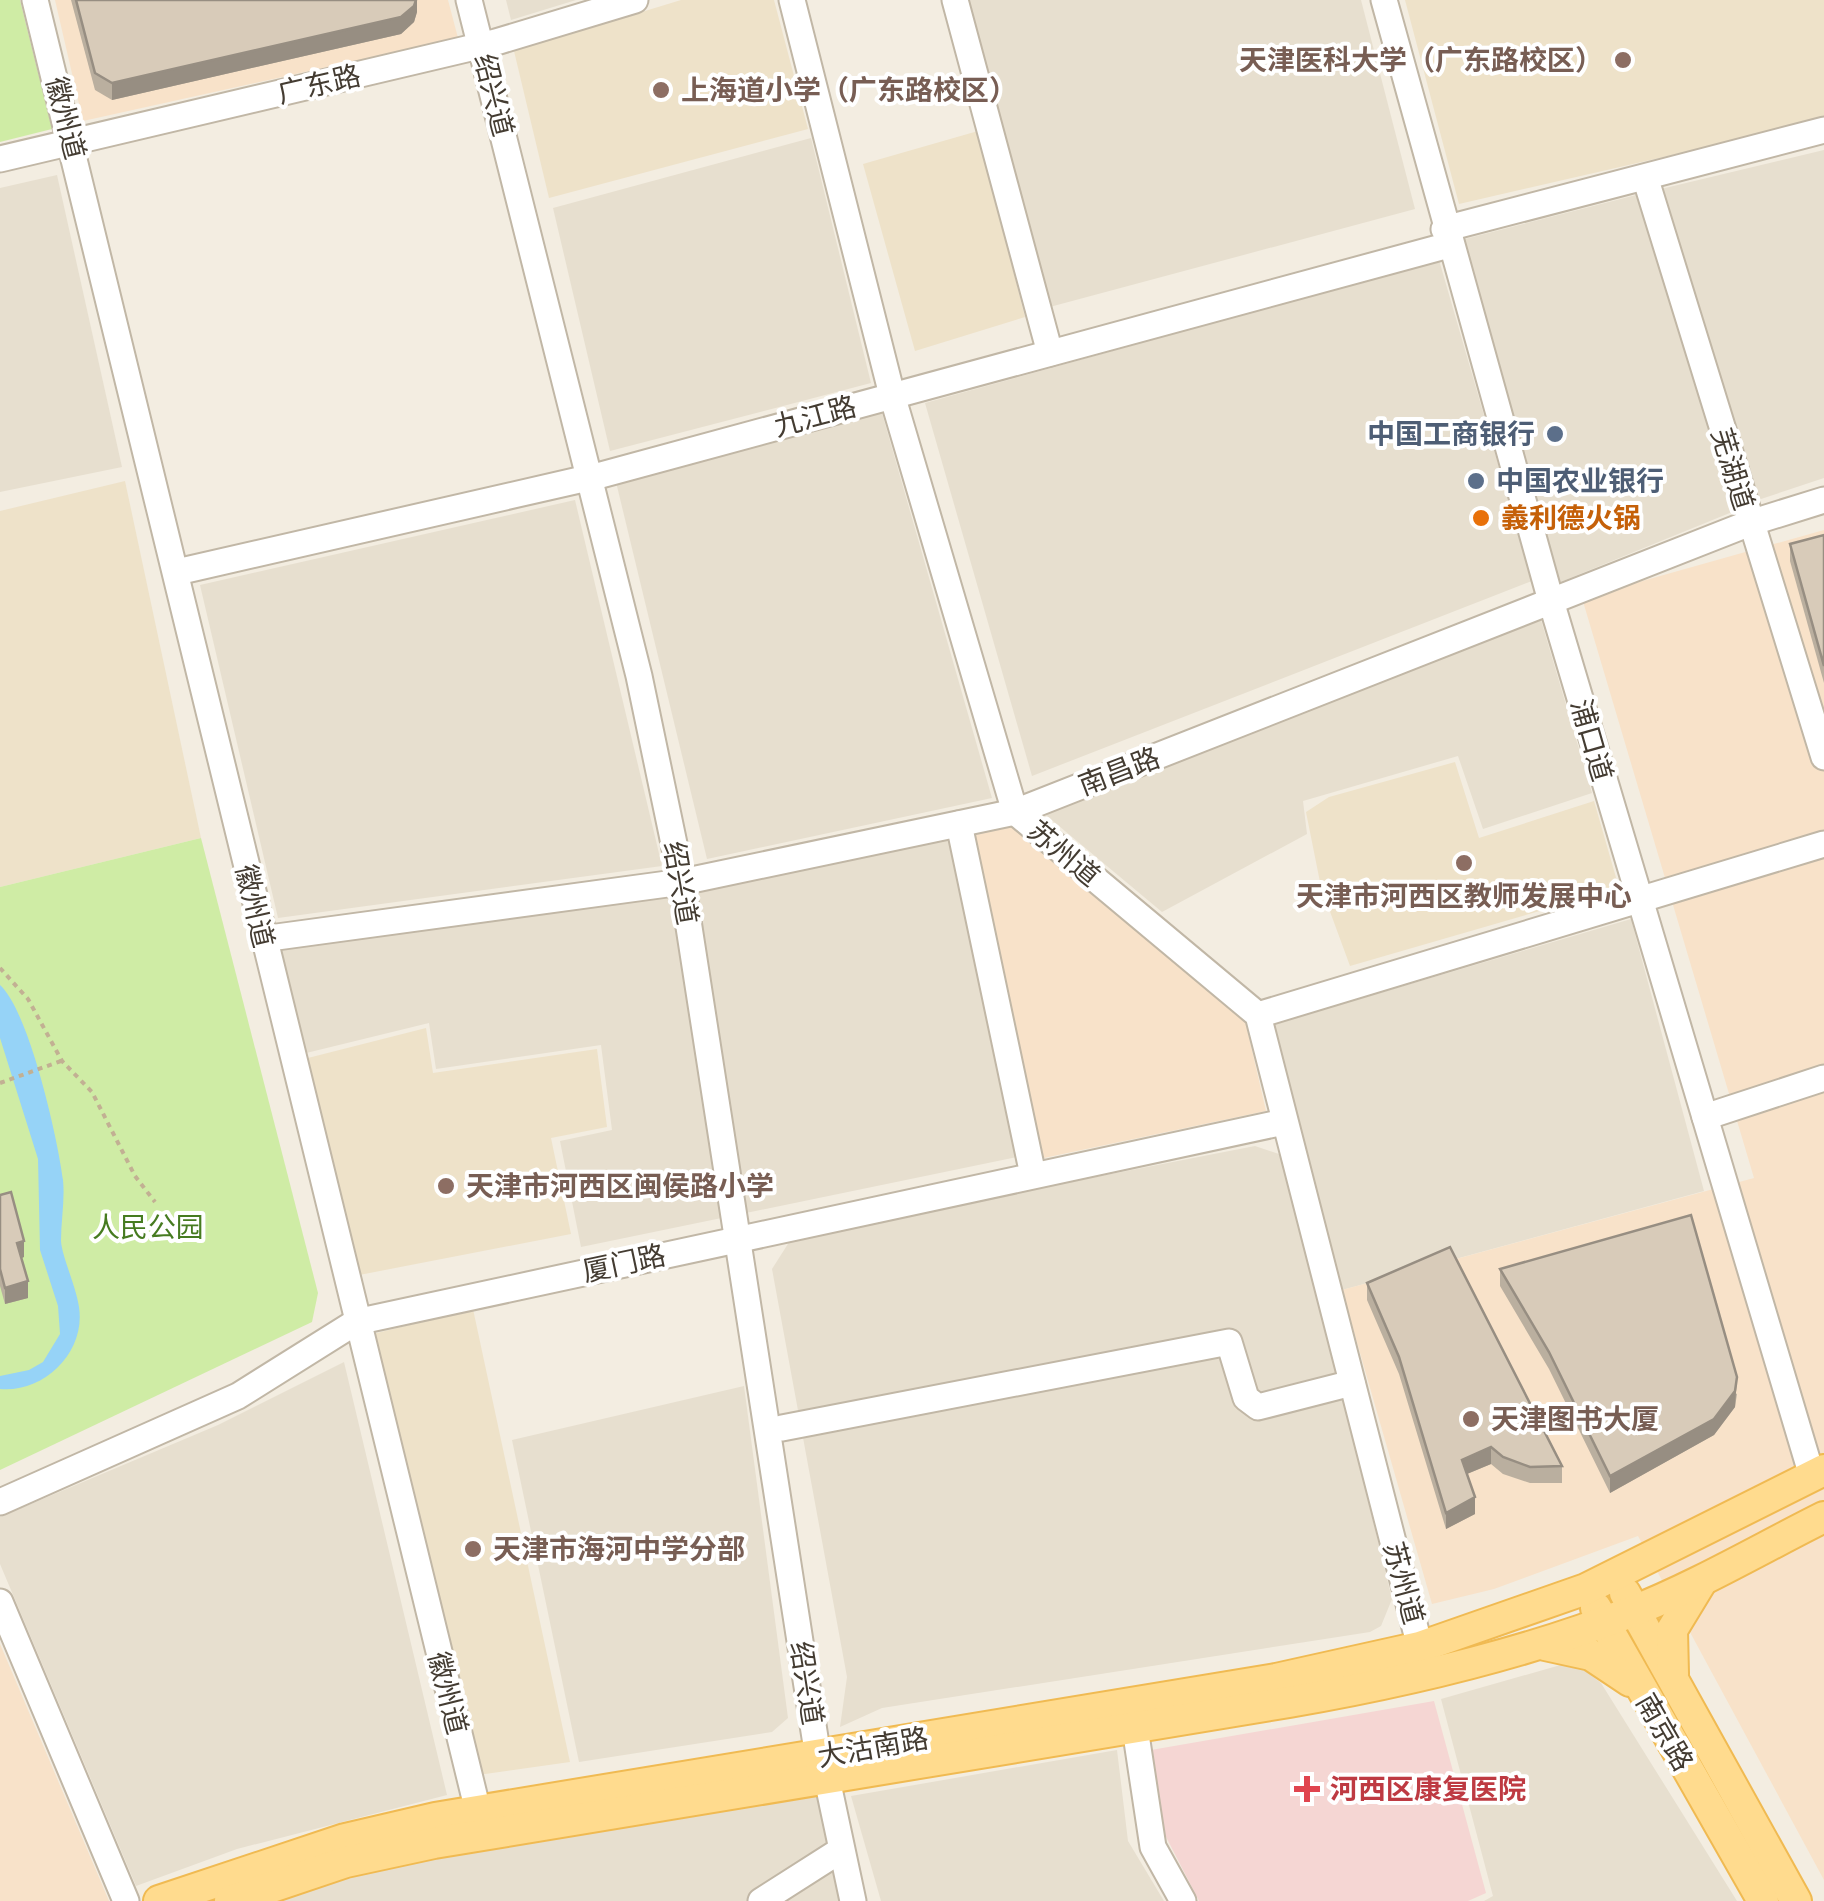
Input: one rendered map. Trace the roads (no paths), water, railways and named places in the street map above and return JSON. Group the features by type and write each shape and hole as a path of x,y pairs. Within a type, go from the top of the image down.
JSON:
{"main road":[{"path":"1614,1608 1696,1533 1818,1473"},
{"path":"1614,1608 1715,1572 1824,1517"},
{"path":"1676,1687 1672,1630 1683,1605 1715,1572"},
{"path":"1614,1608 1646,1697"},
{"name":"大沽南路","path":"1133,1715 1420,1647 1528,1610 1614,1608"},
{"name":"大沽南路","path":"236,1894 345,1840 478,1811 825,1764 1133,1715 1386,1684 1531,1646 1614,1608"},
{"name":"南京路","path":"1614,1608 1676,1687 1796,1901"},
{"path":"1531,1646 1591,1655 1618,1670 1646,1697"},
{"name":"南京路","path":"1646,1697 1763,1901"},
{"name":"大沽南路","path":"159,1901 236,1894 346,1862 825,1764"}],"street":[{"name":"徽州道","path":"35,0 73,142 262,939 478,1811"},
{"name":"绍兴道","path":"469,0 489,43"},
{"name":"绍兴道","path":"486,0 489,43 690,881 825,1764 853,1901"},
{"name":"广东路","path":"0,159 489,43 635,0"},
{"name":"苏州道","path":"792,0 892,396 1015,812 1258,1015 1420,1647"},
{"path":"956,0 1050,353"},
{"name":"浦口道","path":"1384,0 1446,237 1551,601 1705,1117 1818,1473"},
{"name":"九江路","path":"177,572 594,477 1050,353 1824,130"},
{"name":"芜湖道","path":"1646,180 1824,756"},
{"name":"南昌路","path":"262,939 690,881 1015,812 1750,523 1824,500"},
{"path":"959,824 1032,1175"},
{"path":"1258,1015 1824,844"},
{"path":"1705,1117 1824,1078"},
{"name":"厦门路","path":"0,1502 238,1396 356,1322 1284,1122"},
{"name":"绍兴道","path":"744,1236 782,1428 825,1764"},
{"path":"782,1428 1229,1342 1246,1398 1258,1407 1352,1384"},
{"path":"0,1602 126,1901"},
{"path":"1133,1715 1154,1847 1182,1901"},
{"path":"761,1901 841,1850"}],"water":[{"path":"0,985 21,1021 49,1107 63,1180 61,1241 79,1307 79,1324 69,1354 46,1377 32,1384 0,1389 0,1376 29,1370 43,1362 60,1334 58,1306 40,1250 38,1159 0,1038"}],"place":[{"name":"天津医科大学（广东路校区）","path":"1623,60"},
{"name":"上海道小学（广东路校区）","path":"661,90"},
{"name":"中国工商银行","path":"1555,434"},
{"name":"中国农业银行","path":"1476,481"},
{"name":"義利德火锅","path":"1481,518"},
{"name":"天津市河西区教师发展中心","path":"1464,863"},
{"name":"天津市河西区闽侯路小学","path":"446,1186"},
{"name":"天津图书大厦","path":"1471,1419"},
{"name":"天津市海河中学分部","path":"473,1549"},
{"name":"河西区康复医院","path":"1307,1789"}],"park label":[{"name":"人民公园","path":"148,1227"}]}
